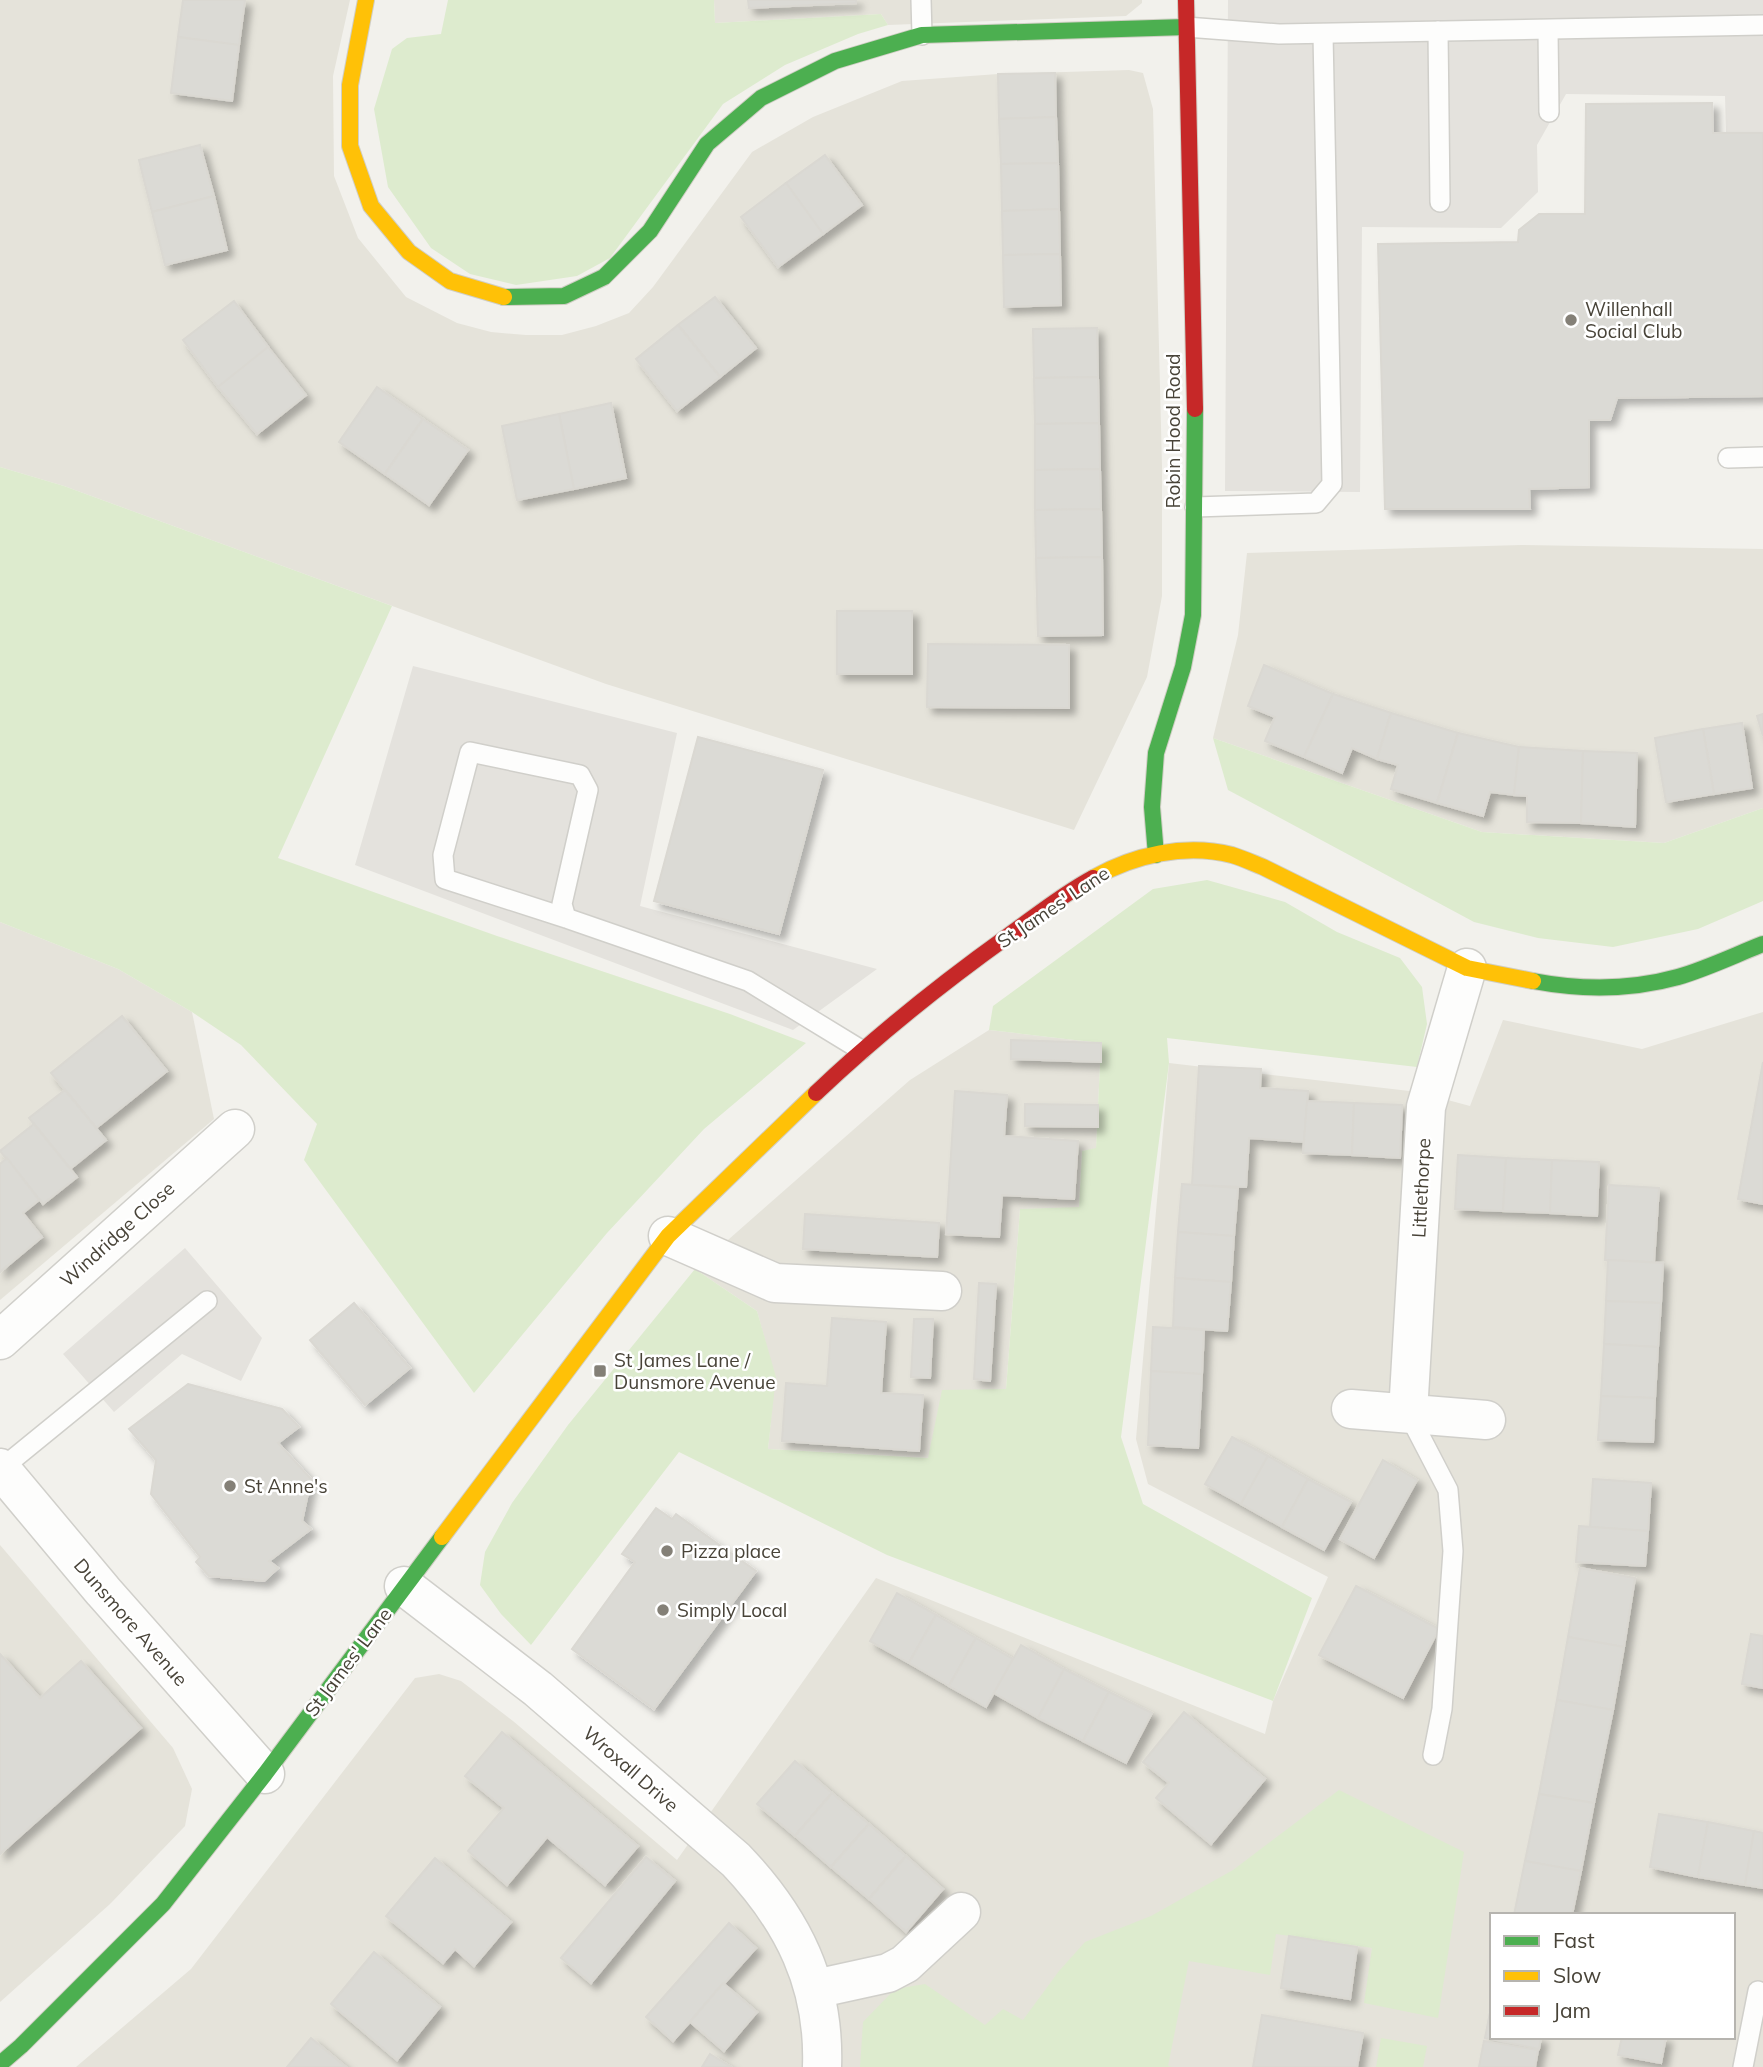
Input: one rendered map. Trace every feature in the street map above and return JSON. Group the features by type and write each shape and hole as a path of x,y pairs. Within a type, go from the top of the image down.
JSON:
{"street":[{"path":"366,0 350,85 350,146 371,206 409,252 450,281 502,297 564,296 604,277 650,231 707,144 761,98 835,61 922,35 1186,27"},
{"name":"Robin Hood Road","path":"1156,855 1153,784 1156,753 1183,667 1192,615 1195,387 1186,0"},
{"name":"St James' Lane","path":"0,2064 163,1904 265,1774 668,1236 861,1050 980,956 1073,889 1113,867 1156,855 1191,851 1231,855 1467,968 1553,985 1619,988 1678,977 1763,944"},
{"name":"Littlethorpe","path":"1408,1413 1426,1107 1467,968"},
{"name":"Windridge Close","path":"0,1339 234,1129"},
{"path":"668,1236 775,1283 942,1291"},
{"path":"1351,1409 1486,1420"},
{"name":"Dunsmore Avenue","path":"0,1469 103,1591 265,1774"},
{"name":"Wroxall Drive","path":"404,1586 538,1689 736,1860 767,1895 782,1917 816,1989 823,2047 822,2067"},
{"path":"816,1989 888,1973 905,1964 961,1912"}],"lane":[{"path":"921,0 922,35"},
{"path":"1186,27 1279,34 1323,34 1763,25"},
{"path":"1548,30 1549,112"},
{"path":"1438,31 1440,202"},
{"path":"1195,507 1316,503 1332,484 1323,34"},
{"path":"1728,458 1763,457"},
{"path":"566,918 562,904 588,790 580,775 470,752 443,855 445,878 748,981 861,1050"},
{"path":"0,1469 207,1301"},
{"path":"1408,1413 1448,1490 1452,1550 1442,1709 1433,1755"},
{"path":"1743,2067 1758,1991"}],"shaded area":[{"path":"0,0 350,0 333,76 334,176 358,238 406,297 457,323 491,332 526,335 562,335 629,313 653,287 752,152 813,117 902,81 998,74 1129,70 1143,73 1153,109 1162,466 1162,596 1147,677 1074,830 606,684 64,486 0,467"},
{"path":"714,0 1142,0 1142,3 1126,16 888,25 881,14 715,23"},
{"path":"1228,0 1763,0 1763,133 1726,132 1725,96 1566,94 1537,145 1538,192 1501,228 1362,227 1360,492 1225,491"},
{"path":"1521,545 1763,549 1763,808 1664,843 1482,832 1213,738 1238,635 1247,553"},
{"path":"413,666 677,733 640,906 877,969 793,1030 355,865"},
{"path":"0,922 118,969 192,1012 214,1119 0,1300"},
{"path":"1763,1012 1763,2067 76,2067 191,1969 415,1678 439,1674 461,1681 513,1721 677,1860 876,1578 1265,1734 1273,1701 1328,1577 1148,1484 1136,1439 1169,1063 1418,1092 1470,1106 1503,1020 1642,1049"},
{"path":"989,1030 1101,1043 1096,1149 1082,1151 1079,1208 1020,1209 1006,1389 929,1458 768,1449 775,1377 757,1311 695,1269 910,1080"},
{"path":"185,1248 262,1338 241,1381 182,1354 114,1412 63,1354"},
{"path":"0,1545 173,1748 192,1789 185,1826 110,1904 0,2002"}],"green space":[{"path":"448,0 714,0 715,23 881,14 888,25 858,34 785,65 723,104 610,258 577,276 516,285 470,274 431,248 388,187 374,109 392,49 407,38 441,34"},
{"path":"0,467 64,486 392,606 278,858 497,936 730,1014 806,1043 704,1129 607,1233 474,1393 304,1160 317,1124 241,1045 192,1012 118,969 0,922"},
{"path":"1213,738 1482,832 1664,843 1763,808 1763,901 1698,929 1613,947 1538,938 1474,922 1228,790"},
{"path":"1207,880 1285,902 1337,932 1400,958 1422,987 1427,1024 1417,1067 1167,1038 1169,1063 1121,1437 1143,1504 1312,1598 1273,1701 887,1555 679,1452 531,1645 501,1614 480,1585 485,1552 512,1503 568,1425 695,1269 757,1311 776,1377 768,1449 928,1458 942,1390 1006,1389 1020,1209 1079,1207 1082,1151 1096,1148 1101,1043 989,1030 993,1006 1153,889"},
{"path":"1339,1790 1464,1852 1438,2018 1364,2003 1372,1948 1276,1934 1270,1975 1189,1961 1168,2066 1173,2067 860,2067 863,2022 895,1989 925,1984 985,2025 1003,2009 1023,2020 1059,1971 1085,1942 1151,1916 1233,1870"},
{"path":"1381,2038 1427,2046 1423,2067 1376,2067"}],"building":[{"path":"183,0 245,0 239,45 178,37"},
{"path":"748,0 856,0 856,3 749,8"},
{"path":"178,37 239,45 232,101 171,93"},
{"path":"1055,73 1056,117 999,119 998,74"},
{"name":"Willenhall Social Club","path":"1712,103 1713,133 1763,133 1763,396 1617,398 1610,420 1589,420 1589,487 1529,489 1530,509 1385,509 1378,244 1518,242 1519,230 1539,214 1585,214 1586,104"},
{"path":"1056,117 1058,163 1001,164 999,119"},
{"path":"200,145 214,196 152,212 139,160"},
{"path":"825,155 862,205 823,234 786,183"},
{"path":"1058,163 1059,209 1002,211 1001,164"},
{"path":"786,183 823,234 778,267 741,217"},
{"path":"214,196 227,250 165,265 152,212"},
{"path":"1059,209 1060,254 1003,255 1002,211"},
{"path":"1060,254 1061,305 1004,307 1003,255"},
{"path":"715,297 756,348 720,377 678,325"},
{"path":"234,301 269,348 218,387 183,340"},
{"path":"678,325 720,377 677,411 636,359"},
{"path":"1097,328 1098,377 1034,378 1033,329"},
{"path":"268,347 306,395 257,434 218,387"},
{"path":"1098,377 1099,423 1035,424 1034,378"},
{"path":"377,387 423,419 385,474 339,442"},
{"path":"611,403 626,478 574,489 559,414"},
{"path":"559,414 574,489 517,500 502,426"},
{"path":"423,419 468,450 429,505 385,474"},
{"path":"1099,423 1100,469 1035,470 1035,424"},
{"path":"1100,469 1101,509 1035,510 1035,470"},
{"path":"1101,509 1102,557 1036,558 1035,510"},
{"path":"1102,557 1103,635 1038,636 1036,558"},
{"path":"837,611 912,611 912,674 837,674"},
{"path":"928,644 1069,645 1069,708 927,707"},
{"path":"1264,665 1333,694 1304,757 1265,741 1275,717 1248,706"},
{"path":"1333,694 1391,713 1377,759 1352,748 1342,773 1304,757"},
{"path":"1391,713 1458,733 1437,803 1391,789 1398,765 1377,759"},
{"path":"1763,714 1763,736 1757,716"},
{"path":"1742,723 1752,788 1714,794 1703,729"},
{"path":"1703,729 1714,794 1666,802 1655,738"},
{"path":"1458,733 1519,747 1514,795 1490,792 1483,816 1437,803"},
{"path":"698,737 823,770 779,934 654,901"},
{"path":"1519,747 1583,751 1581,823 1527,822 1527,796 1514,795"},
{"path":"1583,751 1637,753 1635,827 1581,823"},
{"path":"122,1016 167,1071 96,1128 51,1073"},
{"path":"1011,1040 1101,1043 1101,1062 1011,1059"},
{"path":"1763,1062 1763,1204 1738,1199"},
{"path":"1199,1066 1261,1069 1260,1088 1308,1091 1304,1142 1249,1138 1246,1187 1192,1185"},
{"path":"65,1090 106,1140 70,1169 29,1118"},
{"path":"955,1091 1007,1095 1004,1136 1078,1141 1074,1199 1002,1195 999,1237 946,1234"},
{"path":"1307,1101 1354,1103 1352,1155 1303,1153"},
{"path":"1354,1103 1402,1105 1400,1158 1352,1155"},
{"path":"1025,1104 1098,1105 1098,1127 1025,1126"},
{"path":"34,1124 77,1177 43,1204 0,1151"},
{"path":"1458,1155 1506,1158 1503,1211 1455,1209"},
{"path":"7,1158 39,1200 23,1213 42,1237 0,1272 0,1164"},
{"path":"1506,1158 1552,1160 1550,1213 1503,1211"},
{"path":"1552,1160 1599,1162 1597,1216 1550,1213"},
{"path":"1182,1184 1238,1188 1234,1236 1178,1232"},
{"path":"1609,1185 1659,1188 1654,1262 1605,1260"},
{"path":"805,1214 939,1223 937,1257 803,1249"},
{"path":"1178,1232 1234,1236 1231,1282 1175,1278"},
{"path":"1608,1260 1663,1263 1661,1303 1606,1301"},
{"path":"1175,1278 1231,1282 1227,1331 1173,1327"},
{"path":"979,1283 996,1284 990,1381 974,1379"},
{"path":"1606,1301 1661,1303 1658,1347 1604,1344"},
{"path":"354,1303 410,1368 365,1405 310,1340"},
{"path":"832,1318 886,1322 881,1393 923,1395 919,1451 782,1441 786,1383 827,1386"},
{"path":"914,1319 933,1319 930,1378 911,1377"},
{"path":"1153,1327 1204,1330 1202,1374 1151,1371"},
{"path":"1604,1344 1658,1347 1655,1398 1601,1396"},
{"path":"1151,1371 1202,1374 1198,1448 1148,1445"},
{"name":"St Anne's","path":"188,1384 282,1409 299,1427 278,1443 311,1479 302,1521 311,1529 269,1561 278,1568 264,1581 209,1576 196,1562 200,1557 151,1494 156,1460 129,1429"},
{"path":"1601,1396 1655,1398 1653,1442 1598,1440"},
{"path":"1232,1437 1268,1456 1241,1504 1205,1484"},
{"path":"1268,1456 1308,1479 1282,1527 1241,1504"},
{"path":"1383,1460 1417,1480 1374,1558 1340,1539"},
{"path":"1308,1479 1351,1502 1324,1550 1282,1527"},
{"path":"1593,1479 1651,1483 1648,1531 1590,1527"},
{"name":"Simply Local","path":"656,1508 672,1519 676,1514 756,1571 654,1709 572,1649 635,1562 622,1554"},
{"path":"1579,1526 1648,1531 1645,1566 1576,1562"},
{"path":"1580,1568 1635,1578 1624,1647 1568,1637"},
{"path":"1356,1586 1439,1629 1403,1698 1319,1655"},
{"path":"897,1593 936,1615 909,1663 870,1641"},
{"path":"936,1615 976,1638 949,1686 909,1663"},
{"path":"1751,1634 1763,1636 1763,1688 1742,1684"},
{"path":"1568,1637 1624,1647 1613,1710 1557,1700"},
{"path":"976,1638 1013,1659 986,1707 949,1686"},
{"path":"1021,1645 1065,1670 1038,1718 994,1693"},
{"path":"0,1654 40,1698 81,1661 141,1728 0,1854"},
{"path":"1064,1669 1109,1692 1083,1741 1038,1718"},
{"path":"1109,1692 1152,1713 1126,1763 1083,1741"},
{"path":"1557,1700 1613,1710 1594,1803 1539,1794"},
{"path":"1184,1712 1265,1779 1211,1844 1156,1798 1169,1783 1143,1762"},
{"path":"502,1732 638,1846 605,1885 547,1837 507,1885 468,1851 504,1808 465,1776"},
{"path":"795,1761 832,1793 795,1836 757,1804"},
{"path":"832,1793 869,1824 831,1867 795,1836"},
{"path":"1539,1794 1594,1803 1581,1871 1525,1861"},
{"path":"1659,1814 1708,1822 1698,1877 1650,1867"},
{"path":"1708,1822 1754,1831 1745,1885 1698,1877"},
{"path":"869,1824 906,1856 869,1899 831,1867"},
{"path":"1754,1831 1763,1833 1763,1888 1745,1885"},
{"path":"906,1856 943,1889 906,1932 869,1899"},
{"path":"646,1857 675,1881 591,1983 561,1958"},
{"path":"435,1858 511,1922 474,1966 455,1949 443,1963 386,1916"},
{"path":"1525,1861 1581,1871 1572,1913 1514,1913"},
{"path":"729,1923 756,1948 673,2041 646,2017"},
{"path":"1289,1936 1357,1947 1350,1999 1281,1988"},
{"path":"374,1952 440,2007 397,2060 331,2004"},
{"path":"723,1983 757,2012 724,2051 690,2022"},
{"path":"1490,2012 1490,2039 1541,2039 1539,2049 1485,2038"},
{"path":"1262,2015 1363,2033 1357,2067 1253,2067"},
{"path":"311,2038 346,2067 287,2067"},
{"path":"1622,2039 1666,2039 1661,2063 1618,2055"},
{"path":"1484,2041 1538,2050 1535,2067 1479,2067"},
{"path":"710,2054 731,2067 702,2067"}],"traffic: fast":[{"path":"504,297 564,296 604,277 650,231 707,144 761,98 835,61 922,35 1186,27"},
{"path":"1156,855 1152,807 1156,753 1183,667 1193,615 1195,409"},
{"path":"1533,981 1588,987 1642,984 1689,974 1763,944"},
{"path":"0,2064 163,1904 265,1774 442,1537"}],"traffic: slow":[{"path":"366,0 350,85 350,146 371,206 409,252 450,281 504,297"},
{"path":"1093,878 1125,863 1160,853 1196,850 1232,855 1263,867 1467,968 1533,981"},
{"path":"442,1537 668,1236 816,1093"}],"traffic: jam":[{"path":"1186,0 1195,409"},
{"path":"816,1093 885,1031 934,992 1050,905 1093,878"}],"place":[{"name":"Willenhall Social Club","path":"1571,320"},
{"name":"St James Lane / Dunsmore Avenue","path":"600,1371"},
{"name":"St Anne's","path":"230,1486"},
{"name":"Pizza place","path":"667,1551"},
{"name":"Simply Local","path":"663,1610"}]}
